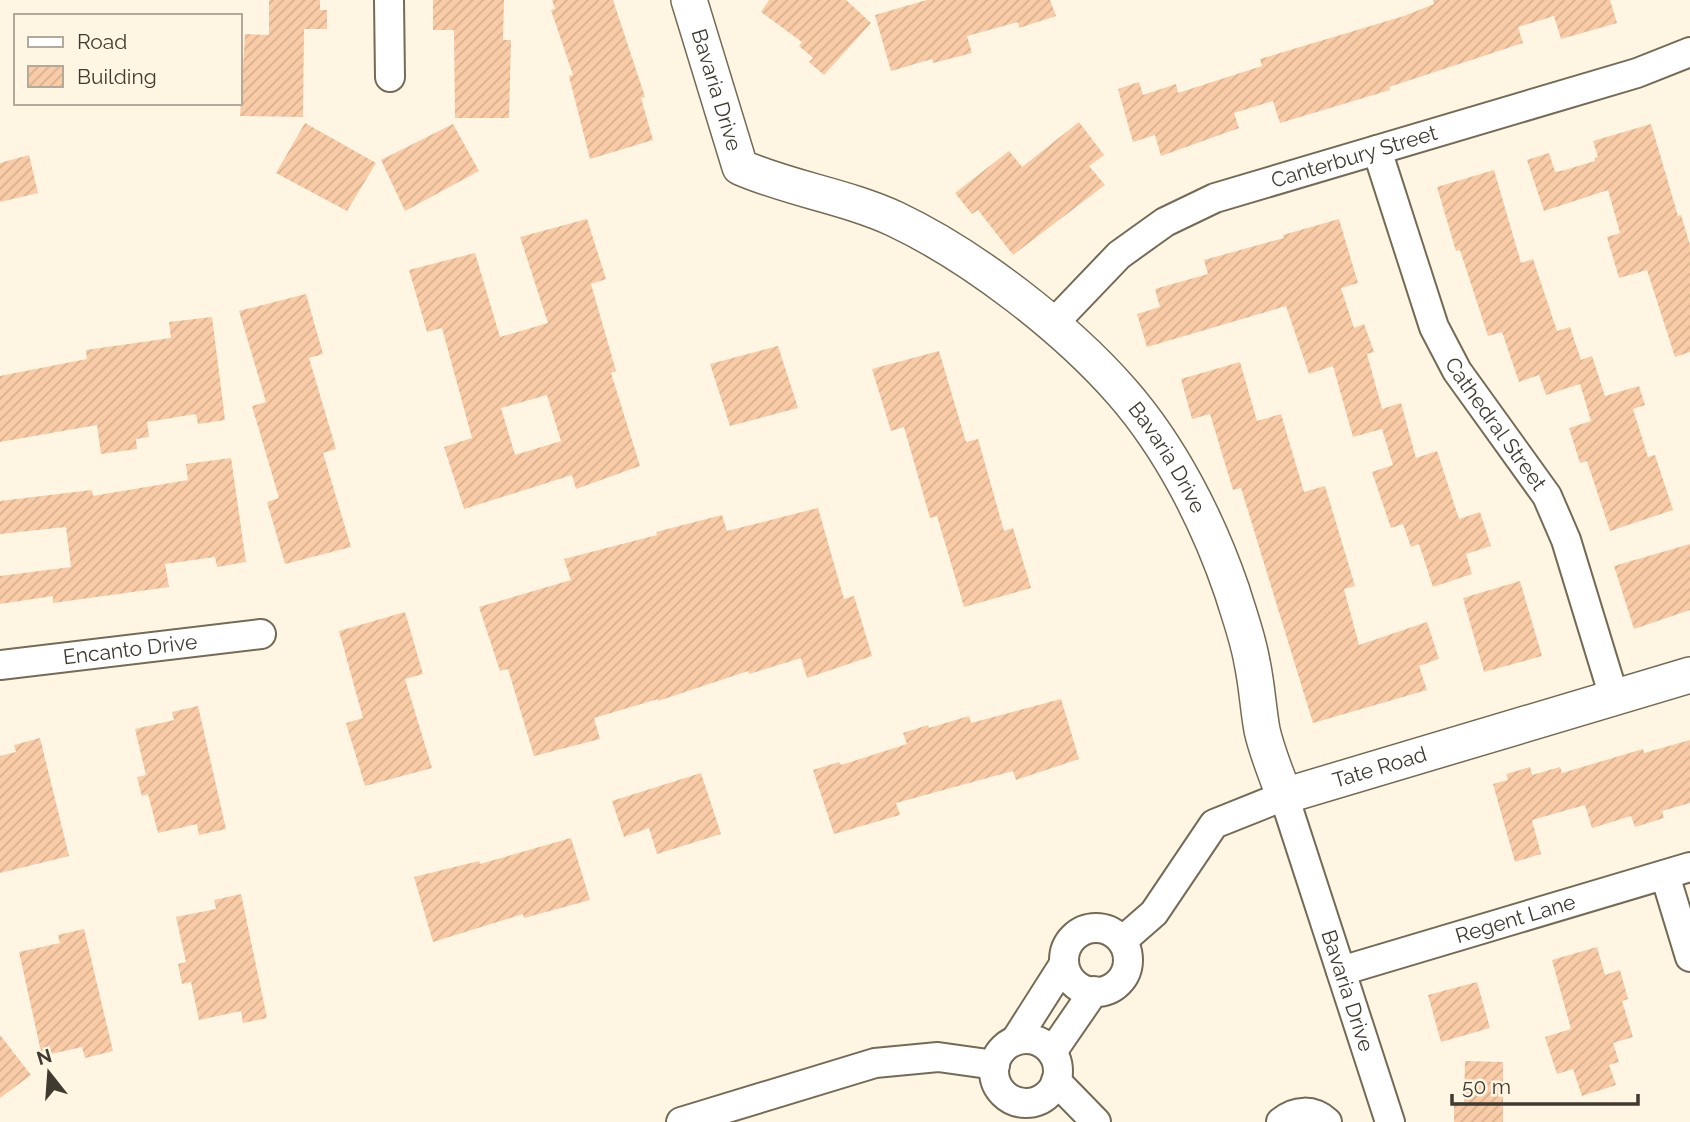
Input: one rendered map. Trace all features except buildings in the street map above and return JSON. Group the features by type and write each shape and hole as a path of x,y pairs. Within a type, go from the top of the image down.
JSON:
{"street":[{"path":"389,0 390,77"},
{"name":"Bavaria Drive","path":"689,0 740,167 773,182 830,195 895,219 973,263 1052,325 1122,392 1171,461 1208,529 1242,626 1252,661 1263,732 1390,1122"},
{"name":"Canterbury Street","path":"1052,325 1119,255 1165,222 1215,198 1637,73 1690,52"},
{"name":"Cathedral Street","path":"1377,149 1434,327 1457,371 1546,496 1566,540 1614,697"},
{"name":"Encanto Drive","path":"0,666 261,634"},
{"name":"Tate Road","path":"1122,941 1154,913 1214,824 1284,796 1690,675"},
{"path":"1678,871 1690,957"},
{"name":"Regent Lane","path":"1341,971 1678,871"},
{"path":"1015,1041 1036,1040 1052,1052 1057,1061 1056,1082 1044,1098 1034,1102 1014,1100 998,1086 995,1065 999,1054 1015,1041 1064,964 1069,943 1085,929 1106,929 1122,941 1128,960 1126,970 1114,986 1094,991 1074,983 1064,964"},
{"path":"1052,1052 1094,991"},
{"path":"681,1122 875,1063 938,1057 995,1065"},
{"path":"1056,1082 1096,1122"},
{"path":"1281,1122 1303,1112 1314,1113 1327,1122"}]}
